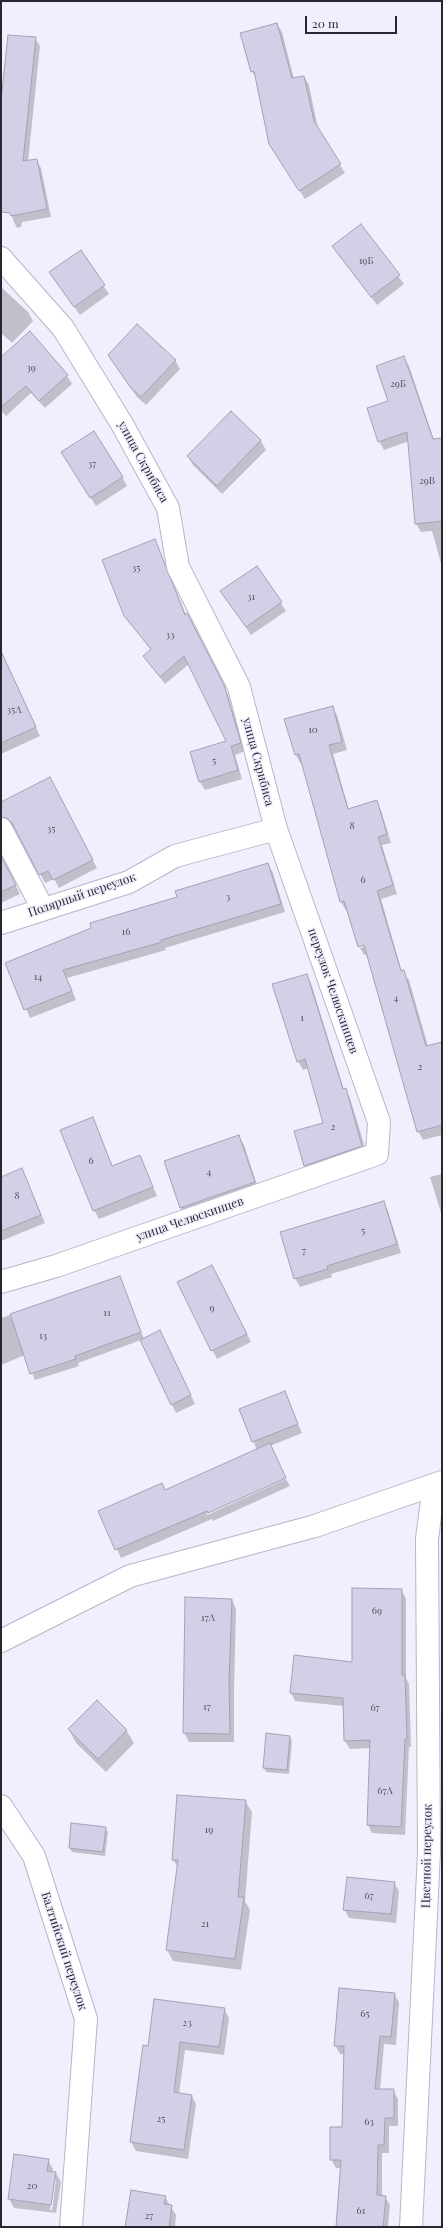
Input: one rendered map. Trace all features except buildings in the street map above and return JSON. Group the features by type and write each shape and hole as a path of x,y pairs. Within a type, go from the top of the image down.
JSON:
{"street":[{"name":"улица Скрибиса","path":"1,258 63,328 122,424 168,508 178,567 238,687 276,829"},
{"path":"1,829 43,909"},
{"name":"Полярный переулок","path":"1,923 129,882 175,856 276,829"},
{"name":"переулок Челюскинцев","path":"276,829 380,1122 377,1154"},
{"name":"улица Челюскинцев","path":"1,1282 56,1266 377,1154"},
{"path":"1,1641 130,1576 315,1526 438,1483"},
{"name":"Цветной переулок","path":"411,2227 428,1852 426,1538 438,1483"},
{"name":"Балтийский переулок","path":"1,1806 34,1856 86,2019 71,2227"}]}
